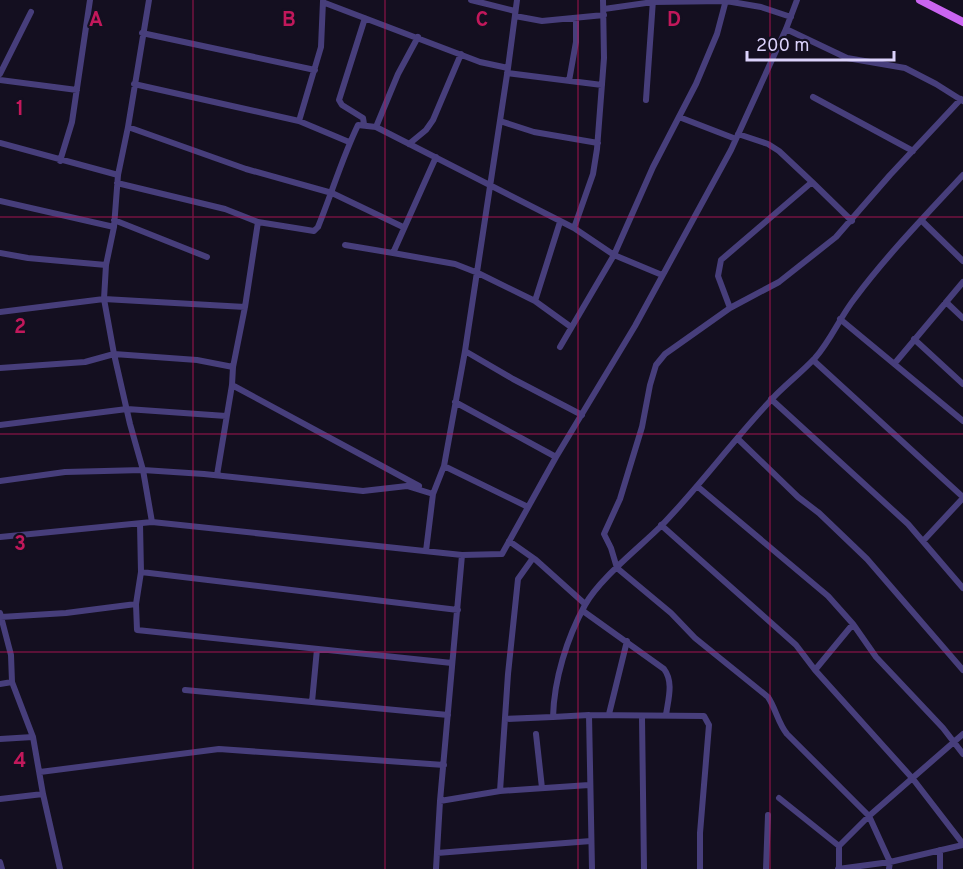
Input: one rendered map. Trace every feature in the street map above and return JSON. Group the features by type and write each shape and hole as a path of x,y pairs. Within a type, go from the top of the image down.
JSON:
{"main road":[{"path":"923,1 963,22"}],"street":[{"path":"60,161 72,122 90,0"},
{"path":"149,0 118,175 114,227 106,265 104,299 152,522"},
{"path":"339,8 342,0"},
{"path":"471,0 542,21 576,18 653,1 726,0 791,17"},
{"path":"426,550 433,494 444,466 478,273 517,0"},
{"path":"574,228 593,174 598,143 602,85 603,0"},
{"path":"560,348 614,255 653,167 696,84 713,44 726,0"},
{"path":"0,537 152,522 462,555 502,554 556,457 635,326 737,137 797,0"},
{"path":"646,100 653,1"},
{"path":"299,121 321,47 324,2 480,62 508,70 602,85"},
{"path":"31,12 1,73 2,80 77,90"},
{"path":"364,124 363,118 342,105 339,100 366,18"},
{"path":"569,81 576,42 576,18"},
{"path":"786,29 847,58 905,68 962,100 913,151 852,221 812,257 779,282 730,308 665,354 656,365 642,427 620,499 604,534 617,568 671,613 695,638 768,697 774,706 779,724 787,734 869,816 889,866"},
{"path":"142,33 315,70"},
{"path":"376,127 398,74 418,37"},
{"path":"409,144 433,120 461,54"},
{"path":"134,84 299,121 344,142 350,142"},
{"path":"813,97 913,151"},
{"path":"680,117 737,137 768,144 779,151 852,221"},
{"path":"500,121 534,132 598,143"},
{"path":"117,183 225,209 258,222 314,231 318,227 332,193 350,142 358,125 364,124 376,127 574,228 614,255 662,275"},
{"path":"128,127 246,169 332,193 403,227"},
{"path":"0,143 118,175"},
{"path":"393,253 436,157"},
{"path":"553,717 553,700 568,641 584,607 617,568 697,486 771,399 813,360 856,297 921,220 963,175"},
{"path":"730,308 718,276 722,260 812,182"},
{"path":"0,201 114,227"},
{"path":"114,220 207,257"},
{"path":"921,220 963,261"},
{"path":"217,475 258,222"},
{"path":"535,301 560,222"},
{"path":"345,245 455,264 535,301 571,327"},
{"path":"0,253 28,258 106,265"},
{"path":"895,363 963,282"},
{"path":"0,312 104,299 244,307"},
{"path":"946,302 963,318"},
{"path":"840,319 963,421"},
{"path":"914,339 963,384"},
{"path":"465,351 513,380 582,415"},
{"path":"0,368 85,362 114,354 197,360 233,367"},
{"path":"813,360 963,497 924,540"},
{"path":"231,385 433,494"},
{"path":"771,399 924,540 963,588"},
{"path":"455,402 556,457"},
{"path":"0,425 127,409 226,416"},
{"path":"738,439 867,559 963,669"},
{"path":"444,466 528,507"},
{"path":"0,481 64,472 142,470 217,475 363,491 407,486 433,494"},
{"path":"697,486 828,596 853,624 876,657 963,754"},
{"path":"140,524 141,572 136,604 137,630 452,663"},
{"path":"661,525 796,645 815,670 913,779 963,844 889,866 839,869 839,846 869,816 913,779 963,734"},
{"path":"509,541 533,558 584,607 669,675 666,715"},
{"path":"436,869 462,555"},
{"path":"500,791 518,579 533,558"},
{"path":"141,572 458,610"},
{"path":"60,869 33,737 12,682 11,655 1,629 0,615 66,613 136,604"},
{"path":"815,670 853,624"},
{"path":"609,714 627,641"},
{"path":"312,702 317,649"},
{"path":"0,684 12,682"},
{"path":"185,690 448,715"},
{"path":"505,719 609,714 642,717 704,716 709,721 700,833 700,869"},
{"path":"589,715 592,869"},
{"path":"642,717 644,869"},
{"path":"536,734 542,788"},
{"path":"0,739 33,737"},
{"path":"40,772 219,749 444,765"},
{"path":"440,801 500,791 589,785"},
{"path":"0,799 43,794"},
{"path":"779,798 839,846"},
{"path":"766,869 768,815"},
{"path":"437,853 591,841"},
{"path":"940,850 940,869"},
{"path":"0,862 2,869"}]}
